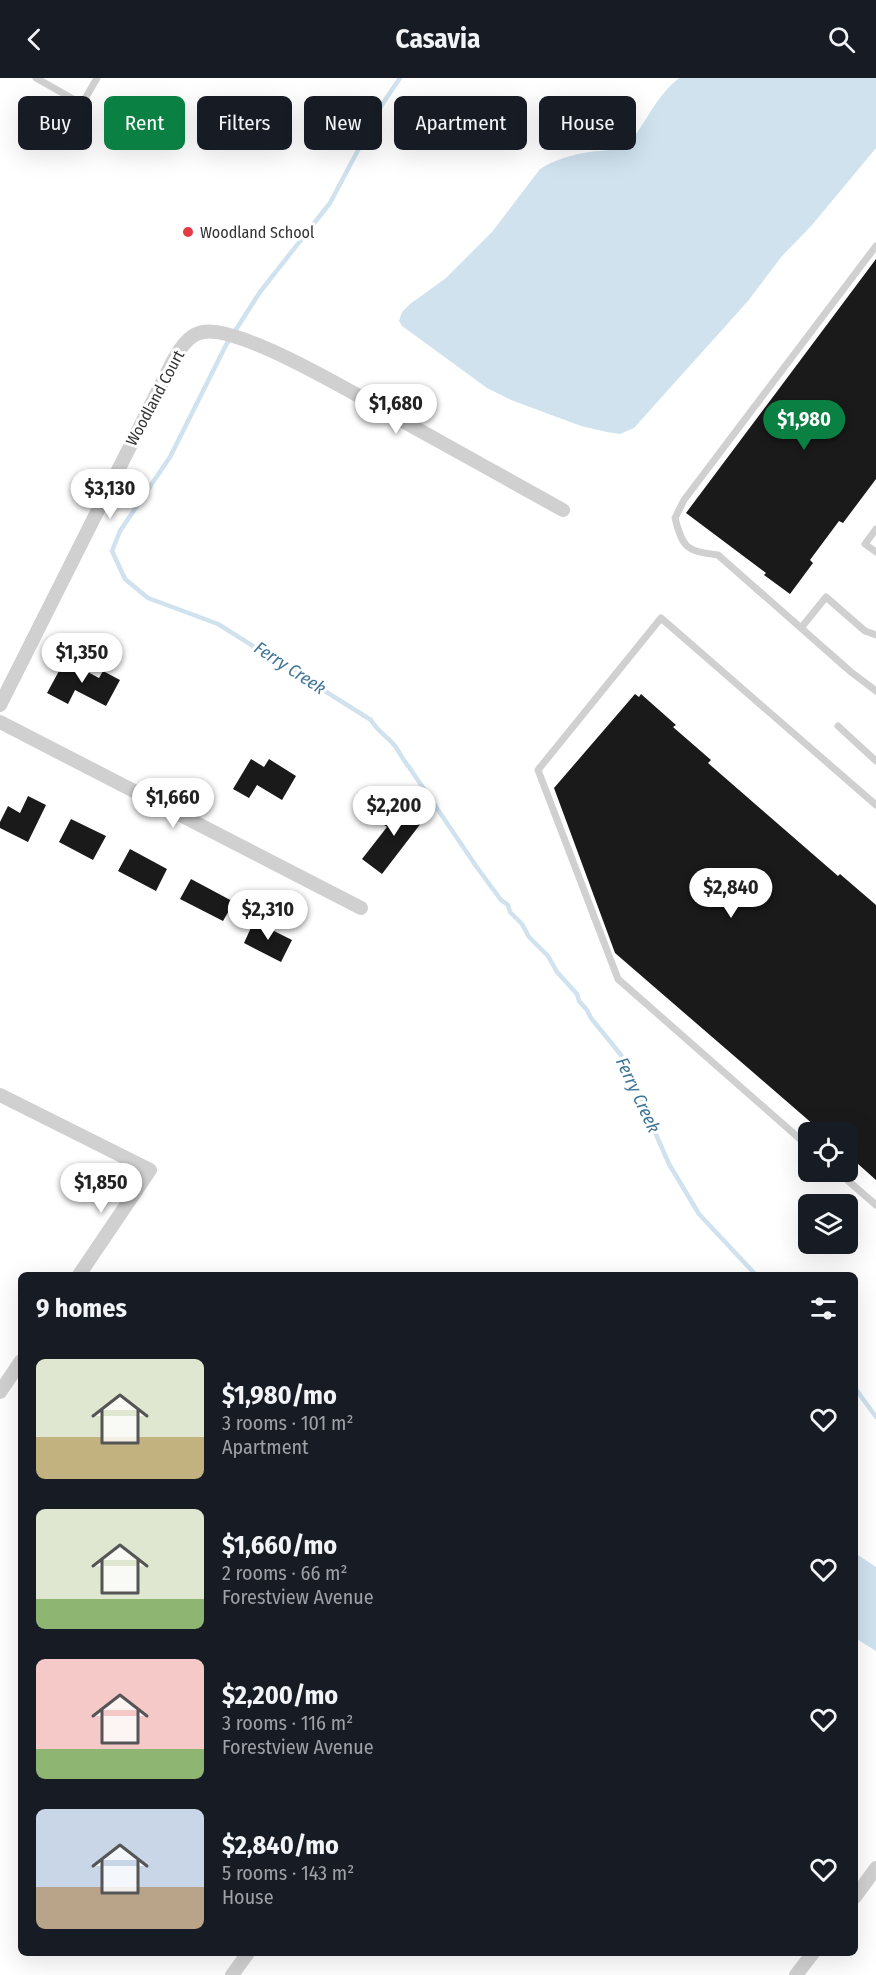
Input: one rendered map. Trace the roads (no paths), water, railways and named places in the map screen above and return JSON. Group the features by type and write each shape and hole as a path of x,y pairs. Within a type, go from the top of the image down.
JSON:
{"street":[{"name":"Woodland Court","path":"0,705 174,359 182,346 201,332 222,332 240,338 318,374 562,510"},
{"path":"0,722 361,908"},
{"path":"0,1095 150,1170 81,1272"},
{"path":"0,1392 18,1365"},
{"path":"858,1893 876,1868"},
{"path":"232,1975 246,1956"},
{"path":"796,1975 811,1956"}],"lane":[{"path":"36,78 82,104 97,78"},
{"path":"876,246 684,500 675,518 682,541 690,549 718,555 850,672 876,691"},
{"path":"876,529 865,544 876,552"},
{"path":"801,628 826,597 865,632 876,635"},
{"path":"798,1137 618,979 538,770 661,618 876,805"},
{"path":"838,726 876,761"},
{"path":"850,1182 876,1205"}],"water":[{"path":"679,78 876,78 876,148 812,225 782,256 748,301 634,428 620,434 607,432 581,426 511,400 487,388 402,326 399,321 402,312 446,278 492,232 540,169 570,156 584,153 636,150 636,134 671,85"},
{"path":"858,1555 876,1567 876,1651 858,1640"}],"waterway":[{"name":"Ferry Creek","path":"400,78 383,103 330,203 260,292 226,345 170,457 120,531 112,551 125,579 148,598 218,624 371,720 392,743 476,866 501,900 508,905 510,912 522,924 529,937 548,956 557,972 577,994 591,1018 621,1055 669,1164 699,1214 753,1272"},
{"name":"Ferry Creek","path":"858,1392 876,1417"}],"place":[{"name":"Woodland School","path":"188,232"}]}
